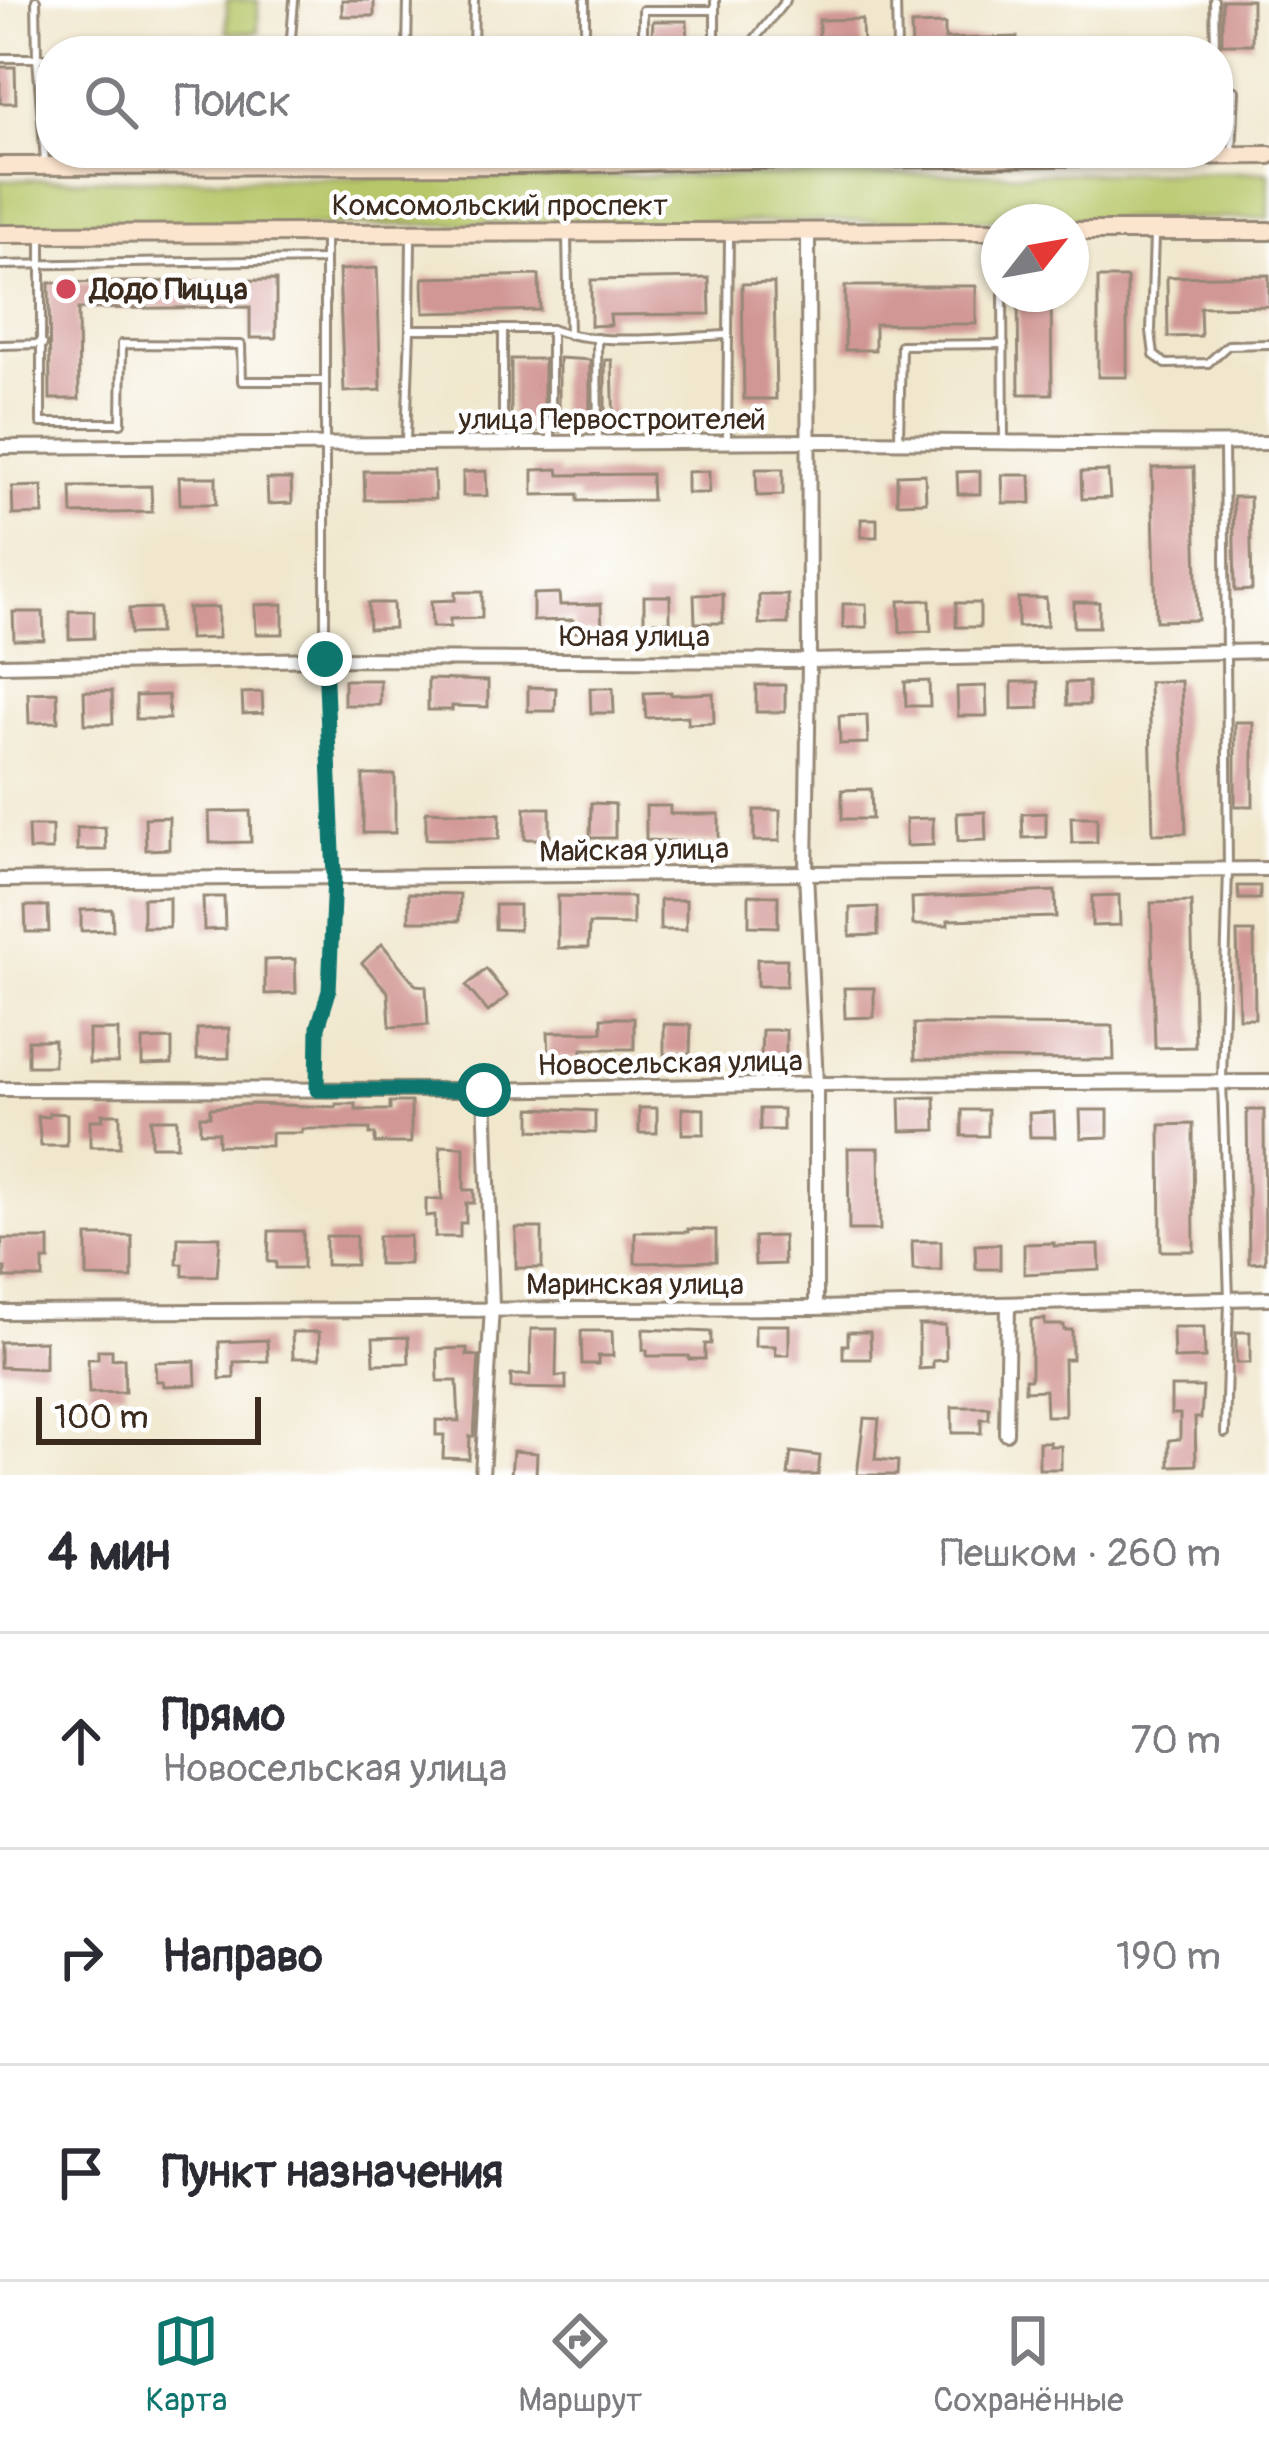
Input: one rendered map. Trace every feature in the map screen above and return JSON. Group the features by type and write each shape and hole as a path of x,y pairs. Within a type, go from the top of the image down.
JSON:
{"main road":[{"name":"Комсомольский проспект","path":"1233,155 1269,155"},
{"name":"Комсомольский проспект","path":"0,166 36,165"},
{"name":"Комсомольский проспект","path":"0,234 981,231"},
{"path":"1089,232 1269,231"}],"street":[{"path":"808,231 806,872 816,1084 816,1308"},
{"name":"улица Первостроителей","path":"0,447 323,442 1269,443"},
{"name":"Юная улица","path":"0,665 325,659 809,661 1269,651"},
{"name":"Майская улица","path":"0,880 1269,869"},
{"name":"Новосельская улица","path":"0,1089 484,1090 1269,1082"},
{"path":"482,1475 492,1307 484,1090"},
{"name":"Маринская улица","path":"0,1312 816,1308 1269,1298"},
{"path":"1006,1433 1008,1305"}],"lane":[{"path":"36,0 37,36"},
{"path":"291,36 294,0"},
{"path":"407,36 408,0"},
{"path":"473,36 474,0"},
{"path":"584,0 585,36"},
{"path":"715,0 715,36"},
{"path":"757,36 785,0"},
{"path":"896,0 897,36"},
{"path":"1214,0 1215,36"},
{"path":"643,36 643,10 715,10"},
{"path":"0,58 36,58"},
{"path":"1233,100 1235,91"},
{"path":"317,1090 318,1027 329,991 334,877 325,659 325,232"},
{"path":"727,442 729,232"},
{"path":"1154,232 1154,355 1166,364 1208,363 1228,345 1269,344"},
{"path":"406,444 411,233"},
{"path":"41,234 41,423 121,424 122,344 242,345 242,381 324,381"},
{"path":"567,234 568,335"},
{"path":"0,265 325,260"},
{"path":"1003,312 1004,442"},
{"path":"410,329 551,329 597,338 727,335"},
{"path":"503,329 503,443"},
{"path":"551,329 551,443"},
{"path":"597,338 598,442"},
{"path":"0,345 43,344"},
{"path":"899,441 901,345 1004,344"},
{"path":"1224,444 1228,869 1222,1080 1229,1300 1225,1433"}],"green space":[{"path":"227,0 258,0 258,32 227,33"},
{"path":"1269,172 1269,218 1089,219 1089,204 981,204 981,220 0,228 0,180"}],"building":[{"path":"342,0 374,0 374,16 342,16"},
{"path":"1222,0 1252,0 1252,44 1233,44 1233,36 1222,36"},
{"path":"862,19 863,36 819,36 819,20"},
{"path":"653,21 687,21 688,36 652,36"},
{"path":"945,24 945,36 911,36 911,25"},
{"path":"0,67 15,67 16,103 0,103"},
{"path":"377,268 381,390 344,392 339,270"},
{"path":"539,275 540,310 424,313 423,278"},
{"path":"1269,275 1269,306 1200,307 1201,336 1168,337 1167,277"},
{"path":"709,278 710,314 610,315 611,325 591,326 591,280"},
{"path":"1098,278 1127,278 1127,377 1098,377"},
{"path":"276,280 276,338 250,338 250,307 78,309 79,399 50,399 49,283"},
{"path":"774,283 776,399 744,399 742,284"},
{"path":"845,286 976,286 976,324 875,324 875,350 845,350"},
{"path":"1018,312 1051,312 1052,394 1019,394"},
{"path":"559,358 590,360 590,431 559,431"},
{"path":"511,359 544,359 544,431 511,431"},
{"path":"605,360 612,360 614,431 605,431"},
{"path":"1194,467 1198,620 1156,621 1152,468"},
{"path":"558,469 559,475 651,474 652,500 578,501 578,494 533,495 533,470"},
{"path":"756,469 783,469 783,495 757,496"},
{"path":"364,471 434,471 435,499 365,500"},
{"path":"486,471 487,496 463,496 463,472"},
{"path":"709,471 709,493 687,493 687,472"},
{"path":"980,471 980,494 958,494 957,472"},
{"path":"1108,471 1110,498 1082,499 1081,472"},
{"path":"925,474 926,502 897,503 897,475"},
{"path":"1002,475 1030,475 1031,503 1003,503"},
{"path":"179,477 216,477 216,504 180,504"},
{"path":"267,479 291,479 292,503 268,504"},
{"path":"42,486 43,514 13,515 12,487"},
{"path":"151,486 152,512 72,514 71,487"},
{"path":"1233,497 1250,497 1252,590 1235,591"},
{"path":"861,519 877,519 877,537 861,537"},
{"path":"455,592 482,592 482,618 450,619 450,627 432,627 431,601 455,600"},
{"path":"559,593 560,605 601,604 602,632 574,632 573,620 533,621 533,594"},
{"path":"723,594 723,623 695,623 694,595"},
{"path":"759,595 788,595 788,624 759,624"},
{"path":"644,596 670,596 670,622 644,622"},
{"path":"1018,598 1046,598 1047,626 1018,627"},
{"path":"930,600 931,631 900,632 899,601"},
{"path":"1074,602 1099,602 1099,627 1074,627"},
{"path":"368,603 393,603 394,628 369,629"},
{"path":"956,603 980,603 980,627 956,627"},
{"path":"283,604 283,634 256,634 255,605"},
{"path":"843,604 866,604 867,627 843,628"},
{"path":"218,607 218,638 189,639 188,608"},
{"path":"159,608 159,633 130,634 129,609"},
{"path":"69,611 94,611 94,638 69,639"},
{"path":"13,612 43,612 44,640 14,640"},
{"path":"428,679 488,681 488,707 428,710"},
{"path":"344,680 380,680 380,705 344,705"},
{"path":"929,681 930,706 906,706 905,682"},
{"path":"1181,681 1186,833 1153,834 1149,682"},
{"path":"1012,682 1038,682 1039,708 1012,709"},
{"path":"1088,682 1089,705 1067,705 1066,683"},
{"path":"756,685 785,685 785,712 756,712"},
{"path":"986,686 987,716 958,716 957,687"},
{"path":"528,687 556,688 555,711 528,711"},
{"path":"590,688 613,688 614,713 591,713"},
{"path":"84,691 112,691 113,724 85,724"},
{"path":"57,692 58,722 29,723 28,693"},
{"path":"262,692 263,713 243,714 242,693"},
{"path":"644,693 713,693 714,723 688,724 688,716 646,718"},
{"path":"168,695 169,719 136,719 136,696"},
{"path":"867,715 868,743 840,744 839,716"},
{"path":"1235,722 1253,722 1253,806 1235,806"},
{"path":"363,775 395,775 395,833 363,833"},
{"path":"871,789 872,819 842,819 842,790"},
{"path":"591,803 615,804 615,838 590,838"},
{"path":"646,806 670,806 670,814 719,814 719,843 646,840"},
{"path":"525,808 550,808 550,839 525,839"},
{"path":"754,810 780,810 780,841 754,841"},
{"path":"250,811 251,842 210,843 209,812"},
{"path":"426,811 500,814 499,839 426,839"},
{"path":"985,812 986,840 958,841 957,813"},
{"path":"1046,813 1046,837 1023,838 1022,814"},
{"path":"169,817 169,849 146,850 145,818"},
{"path":"1071,817 1097,817 1097,842 1072,843"},
{"path":"933,818 933,845 906,846 906,819"},
{"path":"28,826 52,826 52,850 29,850"},
{"path":"105,827 106,850 77,850 77,828"},
{"path":"1238,886 1260,886 1260,899 1239,899"},
{"path":"1055,891 1056,917 913,925 912,898"},
{"path":"409,893 460,894 459,921 409,921"},
{"path":"749,895 778,896 778,927 749,926"},
{"path":"1119,895 1120,925 1092,926 1092,896"},
{"path":"558,896 633,897 633,925 589,924 588,948 558,948"},
{"path":"169,897 169,927 143,927 143,898"},
{"path":"203,897 224,897 225,929 204,930"},
{"path":"660,900 686,900 686,930 660,930"},
{"path":"1191,902 1195,1047 1155,1048 1151,903"},
{"path":"495,905 519,905 519,930 495,929"},
{"path":"25,906 48,906 49,932 26,932"},
{"path":"878,907 878,935 850,936 850,908"},
{"path":"112,909 113,930 81,931 81,910"},
{"path":"1237,932 1254,932 1255,1018 1239,1018"},
{"path":"382,944 416,985 426,986 428,1025 390,1027 388,992 362,963"},
{"path":"295,959 296,993 265,994 265,960"},
{"path":"757,959 787,959 786,986 757,986"},
{"path":"486,969 508,996 488,1012 466,986"},
{"path":"844,988 874,988 874,1017 845,1018"},
{"path":"602,1018 634,1018 634,1049 582,1049 582,1058 549,1058 548,1032 602,1032"},
{"path":"664,1024 691,1025 690,1054 664,1054"},
{"path":"914,1024 1113,1026 1114,1060 915,1059"},
{"path":"229,1028 229,1058 197,1059 197,1029"},
{"path":"89,1030 118,1030 118,1063 89,1063"},
{"path":"762,1030 786,1030 786,1058 761,1057"},
{"path":"172,1039 172,1064 142,1065 142,1040"},
{"path":"28,1040 54,1040 54,1066 28,1066"},
{"path":"935,1097 936,1130 901,1131 900,1098"},
{"path":"390,1102 411,1102 411,1143 375,1143 370,1129 302,1129 302,1133 271,1133 271,1146 218,1145 218,1132 200,1132 200,1116 210,1116 210,1108 356,1104 356,1110 390,1110"},
{"path":"531,1108 595,1111 595,1133 531,1130"},
{"path":"639,1108 657,1108 657,1133 639,1133"},
{"path":"682,1108 704,1109 704,1134 682,1134"},
{"path":"760,1109 783,1109 783,1130 760,1130"},
{"path":"962,1110 988,1110 988,1136 962,1136"},
{"path":"1080,1110 1108,1110 1108,1137 1081,1138"},
{"path":"1247,1110 1264,1110 1265,1262 1249,1263"},
{"path":"1054,1112 1055,1137 1030,1137 1029,1113"},
{"path":"49,1113 67,1114 67,1146 41,1146 38,1116 49,1117"},
{"path":"102,1114 120,1114 120,1147 90,1147 90,1120 103,1120"},
{"path":"151,1119 177,1119 177,1146 151,1146"},
{"path":"1193,1124 1194,1251 1161,1251 1160,1125"},
{"path":"440,1146 464,1147 464,1190 474,1190 474,1203 466,1203 466,1223 460,1223 460,1237 435,1237 435,1215 426,1216 426,1199 442,1200"},
{"path":"848,1148 879,1148 880,1230 849,1230"},
{"path":"516,1228 542,1228 542,1268 516,1268"},
{"path":"716,1230 716,1261 635,1263 635,1232"},
{"path":"269,1231 303,1231 303,1268 276,1268 276,1262 268,1262"},
{"path":"87,1236 132,1236 132,1278 87,1277"},
{"path":"326,1236 356,1236 356,1265 326,1265"},
{"path":"378,1236 410,1236 409,1264 378,1264"},
{"path":"783,1236 784,1264 755,1265 754,1237"},
{"path":"178,1237 220,1237 217,1276 183,1276 183,1264 177,1264"},
{"path":"2,1239 49,1239 43,1278 5,1278"},
{"path":"912,1241 941,1241 941,1270 913,1270"},
{"path":"1000,1244 1000,1269 976,1269 975,1245"},
{"path":"1024,1244 1099,1245 1100,1270 1024,1274"},
{"path":"1045,1319 1045,1325 1072,1330 1072,1359 1064,1359 1065,1416 1046,1416 1045,1390 1025,1391 1025,1379 1031,1379 1031,1320"},
{"path":"755,1325 789,1325 789,1355 776,1355 775,1346 755,1346"},
{"path":"919,1325 945,1325 946,1360 933,1361 933,1368 919,1369"},
{"path":"1173,1327 1204,1327 1205,1358 1174,1359"},
{"path":"531,1329 557,1329 556,1376 566,1376 566,1389 511,1388 511,1375 530,1375"},
{"path":"643,1329 711,1332 711,1344 705,1344 705,1359 647,1356"},
{"path":"581,1331 612,1331 613,1356 598,1356 598,1364 582,1364"},
{"path":"292,1332 319,1332 320,1358 293,1358"},
{"path":"848,1332 870,1332 871,1359 843,1359"},
{"path":"1236,1332 1250,1332 1250,1363 1236,1363"},
{"path":"408,1337 409,1363 374,1364 373,1338"},
{"path":"267,1340 268,1361 234,1362 234,1378 220,1379 219,1342"},
{"path":"45,1341 45,1369 0,1367 0,1342"},
{"path":"467,1348 467,1355 479,1356 469,1459 443,1458 444,1435 436,1435 436,1420 459,1421 457,1381 438,1381 437,1349"},
{"path":"98,1350 112,1350 112,1359 124,1358 125,1392 89,1393 88,1359 98,1359"},
{"path":"195,1361 196,1385 164,1386 163,1381 156,1381 155,1362"},
{"path":"1171,1387 1203,1387 1201,1418 1195,1418 1196,1465 1169,1466 1169,1440 1180,1439 1180,1414 1171,1414"},
{"path":"952,1407 989,1407 989,1419 981,1419 981,1433 952,1433"},
{"path":"864,1418 879,1419 875,1459 898,1461 897,1475 857,1475"},
{"path":"1039,1442 1061,1446 1061,1469 1039,1469"},
{"path":"513,1451 537,1453 536,1475 511,1475"},
{"path":"791,1452 820,1456 818,1475 788,1475"}],"place":[{"name":"Додо Пицца","path":"66,289"}],"route":[{"path":"325,659 334,877 329,991 318,1027 317,1090 484,1090"}]}
